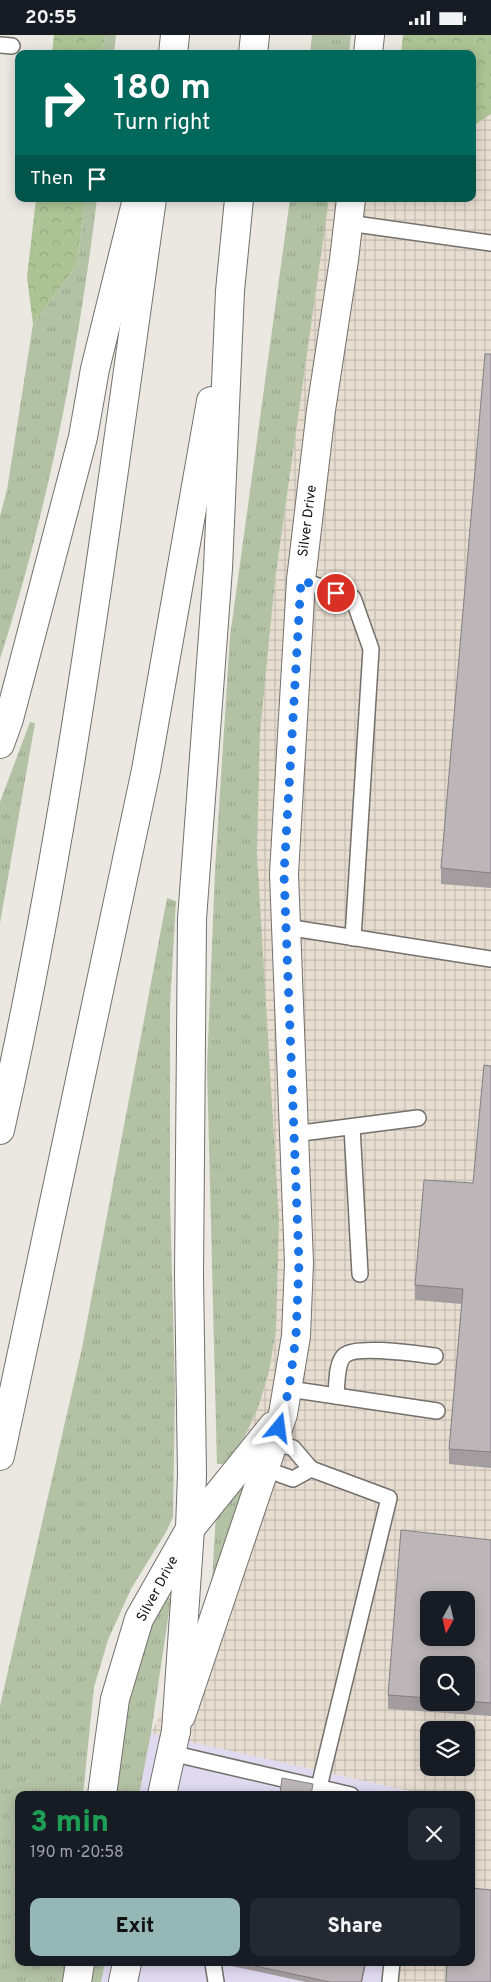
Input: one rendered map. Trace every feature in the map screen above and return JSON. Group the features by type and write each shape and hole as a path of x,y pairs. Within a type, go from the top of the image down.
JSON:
{"main road":[{"path":"253,50 255,35"},
{"path":"368,50 370,35"},
{"path":"0,744 9,719 83,437 95,369 136,202"},
{"path":"0,1131 14,1069 72,755 152,202"},
{"path":"174,1742 190,1529 192,1474 189,1275 192,919 218,568 230,291 239,202"},
{"name":"Silver Drive","path":"163,1791 174,1742 286,1401 296,1336 299,1263 284,874 301,580 321,410 350,211"},
{"path":"0,1456 146,770 230,291"},
{"name":"Silver Drive","path":"102,1791 114,1699 140,1619 190,1529 286,1401"},
{"path":"77,1982 80,1966"},
{"path":"123,1982 126,1966"}],"lane":[{"path":"350,211 491,243"},
{"path":"301,580 353,599 371,649 353,938"},
{"path":"286,927 491,959"},
{"path":"294,1134 418,1118"},
{"path":"352,1127 360,1274"},
{"path":"336,1396 338,1374 345,1355 357,1350 435,1356"},
{"path":"286,1401 336,1396 436,1411"},
{"path":"274,1442 294,1448 311,1469 389,1498 319,1787"},
{"path":"265,1469 294,1479 311,1469"},
{"path":"174,1742 335,1791"},
{"path":"213,1966 216,1982"},
{"path":"390,1982 392,1966"}],"shaded area":[{"path":"491,114 491,1982 385,1982 388,1966 475,1966 475,1791 410,1791 151,1733 223,1584 262,1452 243,1440 258,1408 269,1373 276,1330 257,854 260,733 275,580 329,202 476,202 476,124"},
{"path":"151,1733 410,1791 140,1791"},
{"path":"104,1966 388,1966 385,1982 101,1982"}],"green space":[{"path":"54,35 105,35 103,50 52,50"},
{"path":"105,35 116,35 114,50 103,50"},
{"path":"312,35 351,35 349,50 310,50"},
{"path":"403,35 491,35 491,114 476,124 476,50 401,50"},
{"path":"36,202 85,202 77,265 33,324 27,277"},
{"path":"85,202 97,202 71,373 47,489 33,546 0,659 0,516 7,490 33,324 77,265"},
{"path":"290,202 329,202 275,580 260,733 257,854 279,1221 276,1330 269,1372 258,1408 243,1440 226,1464 217,1464 207,1067 215,871 230,637"},
{"path":"30,722 35,723 0,923 0,802"},
{"path":"167,898 176,901 170,1005 170,1198 175,1390 173,1517 166,1532 131,1589 108,1640 94,1687 83,1791 15,1791 15,1966 65,1966 62,1982 0,1982 0,1706 82,1348"},
{"path":"262,1452 212,1583 216,1513"},
{"path":"161,1592 171,1598 151,1733 140,1791 109,1791 119,1711"},
{"path":"89,1966 104,1966 101,1982 87,1982"}],"building":[{"path":"485,354 491,354 491,873 441,868"},
{"path":"484,1065 491,1066 491,1452 449,1449 463,1289 415,1285 424,1180 473,1183"},
{"path":"401,1530 491,1540 491,1703 475,1702 475,1656 420,1656 420,1697 388,1695"},
{"path":"282,1778 313,1784 312,1791 280,1791"},
{"path":"475,1888 491,1890 491,1982 446,1982 447,1966 475,1966"},
{"path":"255,1966 364,1966 361,1982 330,1982"}],"route":[{"path":"279,1428 289,1389 296,1336 299,1263 284,874 301,580 336,593"}]}
